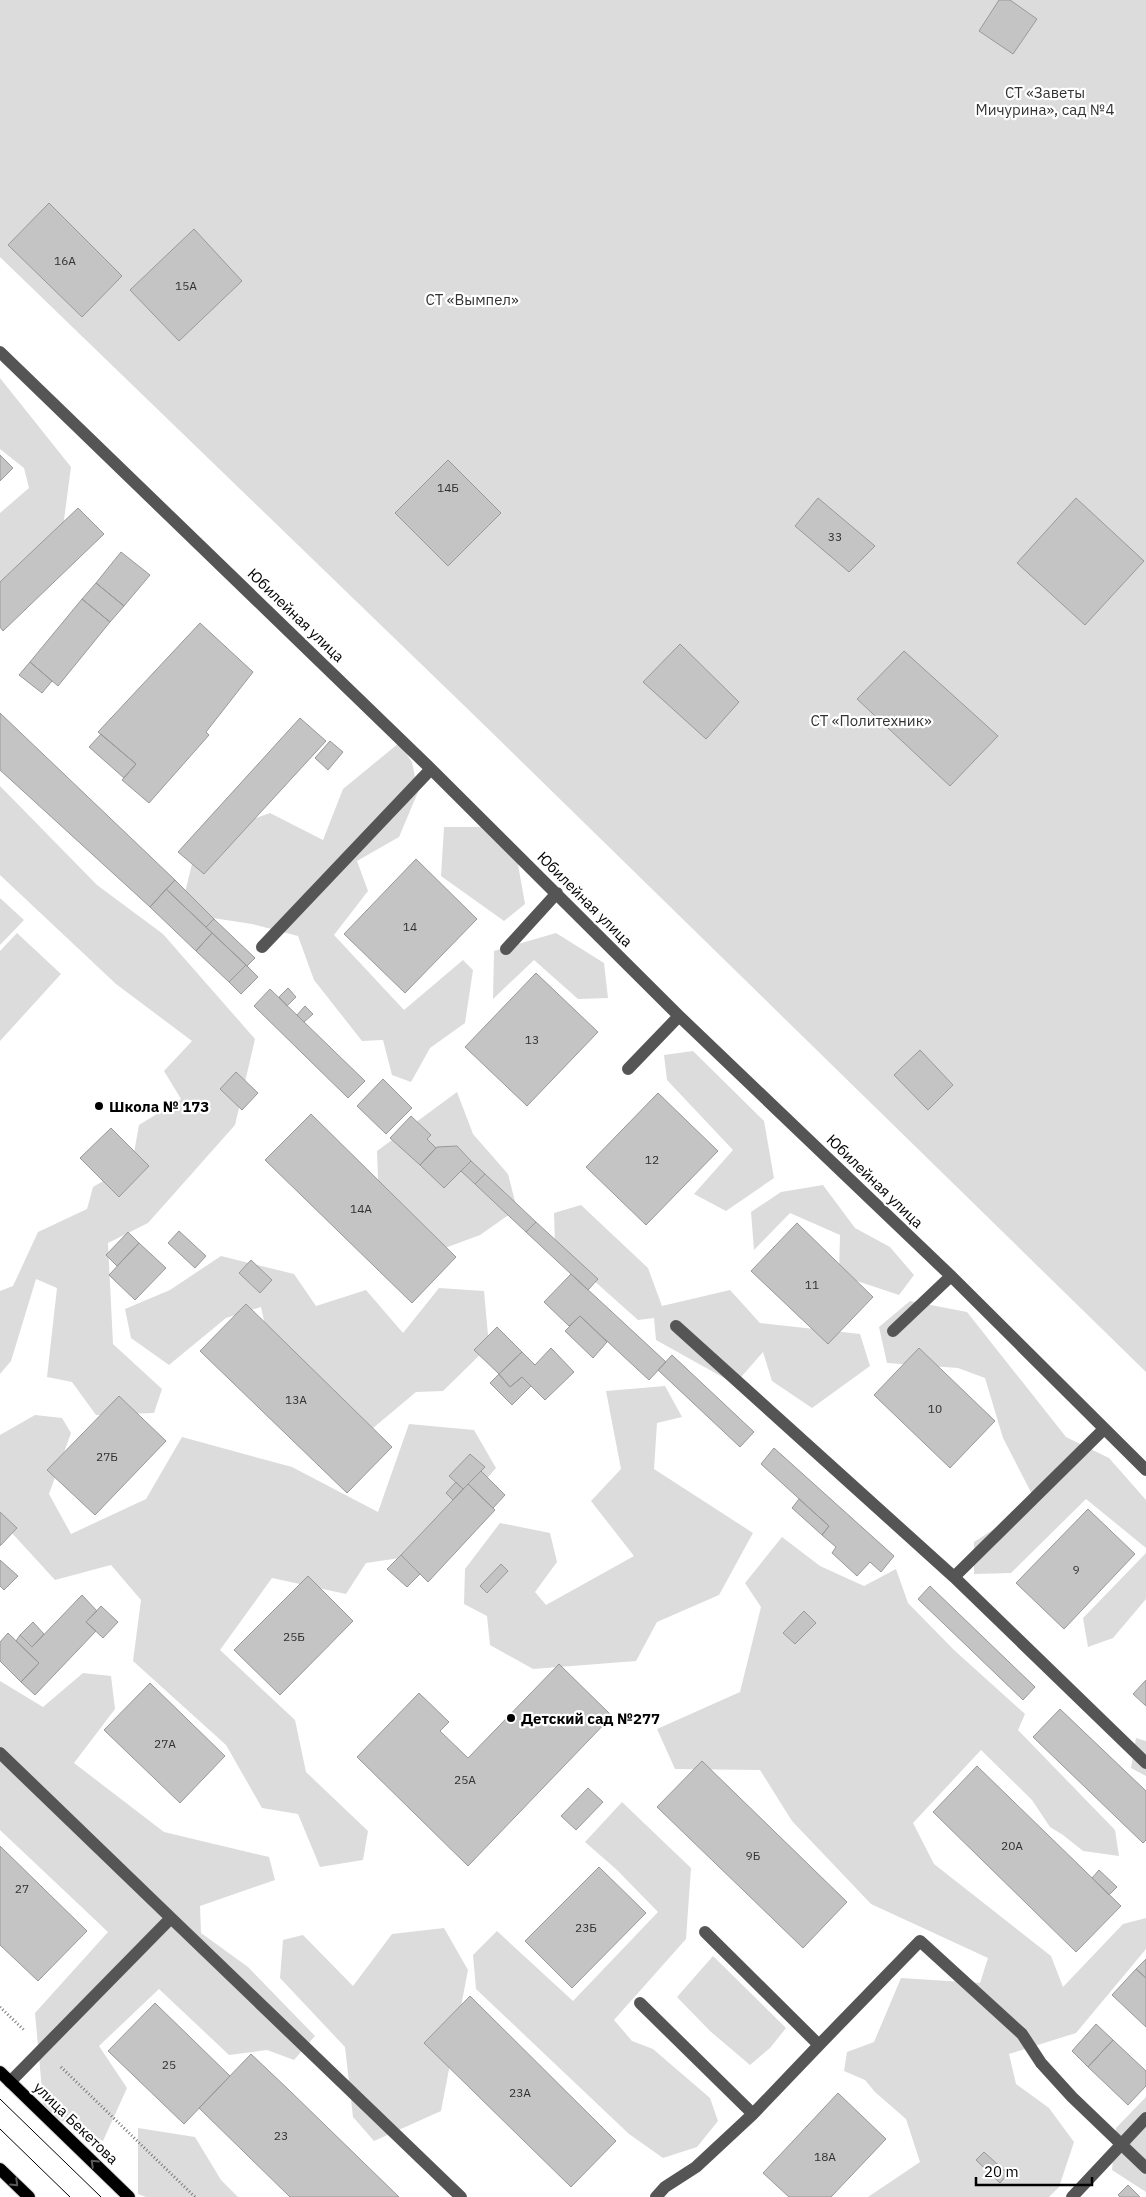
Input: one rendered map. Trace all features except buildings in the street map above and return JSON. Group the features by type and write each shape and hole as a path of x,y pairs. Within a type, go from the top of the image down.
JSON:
{"main road":[{"name":"улица Бекетова","path":"0,2072 129,2197"},
{"path":"0,2168 29,2197"}],"street":[{"name":"Юбилейная улица","path":"0,352 431,769 679,1016 951,1276 1146,1470"},
{"path":"262,948 431,769"},
{"path":"506,949 557,893"},
{"path":"628,1069 679,1016"},
{"path":"893,1331 951,1276"},
{"path":"676,1326 954,1577 1146,1763"},
{"path":"954,1577 1104,1429"},
{"path":"0,1753 461,2197"},
{"path":"10,2082 171,1918"},
{"path":"705,1932 819,2045"},
{"path":"656,2197 665,2187 696,2166 753,2114 920,1941 1022,2034 1041,2063 1146,2168"},
{"path":"640,2003 753,2114"},
{"path":"1072,2197 1146,2118"}],"path":[{"path":"0,2007 195,2197"}],"green space":[{"path":"0,0 1146,0 1146,1372 478,719 0,257"},
{"path":"0,378 71,467 62,535 0,598 0,513 29,488 24,468 0,449"},
{"path":"399,743 412,762 418,792 399,837 357,861 368,891 334,935 404,1010 463,960 473,970 465,1023 430,1048 411,1082 392,1075 383,1040 362,1041 314,980 298,936 252,924 180,913 198,839 270,813 323,840 343,789"},
{"path":"0,786 97,885 163,934 255,1039 235,1125 148,1223 108,1243 113,1344 162,1389 154,1413 96,1415 72,1382 47,1377 57,1288 36,1279 11,1361 0,1374 0,1291 13,1286 38,1232 87,1209 93,1187 132,1164 139,1125 181,1099 164,1071 192,1041 116,984 0,875"},
{"path":"444,827 487,827 517,859 525,904 504,921 441,876"},
{"path":"0,898 24,920 0,945"},
{"path":"17,933 61,974 0,1041 0,951"},
{"path":"556,933 604,963 608,998 578,999 534,960 493,999 494,951"},
{"path":"693,1051 764,1121 774,1178 726,1211 694,1194 733,1150 667,1080 664,1055"},
{"path":"457,1092 473,1134 508,1174 517,1209 480,1235 426,1255 379,1207 377,1151"},
{"path":"823,1185 855,1228 890,1247 914,1275 899,1295 839,1275 840,1235 790,1213 754,1250 751,1212 781,1192"},
{"path":"581,1205 648,1268 662,1306 730,1290 760,1323 860,1334 870,1366 812,1408 772,1381 763,1352 735,1384 656,1340 654,1318 638,1320 555,1246 554,1213"},
{"path":"221,1256 294,1274 316,1306 366,1290 403,1333 439,1288 484,1291 489,1346 443,1391 416,1392 366,1434 271,1352 261,1307 226,1318 169,1365 131,1338 125,1309 170,1290"},
{"path":"910,1301 967,1312 1066,1437 1109,1458 1146,1500 1146,1548 1086,1499 1011,1573 974,1574 974,1542 1036,1502 1003,1438 985,1378 958,1368 887,1363 879,1327"},
{"path":"665,1386 682,1417 657,1423 654,1469 753,1533 719,1595 657,1622 636,1661 533,1669 490,1645 487,1616 464,1604 465,1569 500,1523 550,1533 557,1562 535,1592 546,1605 634,1556 591,1501 621,1469 606,1391"},
{"path":"35,1415 62,1418 71,1433 49,1494 71,1534 146,1499 182,1437 292,1467 378,1512 409,1424 474,1430 496,1468 420,1555 366,1563 346,1594 272,1578 220,1650 295,1720 306,1772 368,1831 363,1860 320,1867 298,1814 262,1808 226,1745 133,1661 141,1600 111,1565 55,1580 0,1520 0,1435"},
{"path":"782,1537 820,1566 864,1586 896,1569 908,1603 954,1650 1025,1714 1018,1730 1115,1830 1119,1856 1083,1851 1050,1827 1032,1800 981,1750 913,1823 934,1864 1051,1956 1063,1987 1123,1924 1146,1918 1146,1949 1076,2033 1009,2054 1016,2084 1049,2108 1074,2142 1059,2187 1049,2197 868,2197 920,2162 906,2119 875,2092 865,2080 844,2071 847,2052 874,2042 901,1978 980,1983 988,1958 871,1904 792,1821 760,1770 675,1769 657,1729 740,1692 761,1607 745,1583"},
{"path":"1146,1553 1146,1599 1113,1638 1088,1647 1083,1618"},
{"path":"83,1673 111,1676 115,1709 74,1763 164,1832 269,1857 275,1880 200,1906 201,1933 248,1967 315,2036 294,2060 267,2050 229,2055 159,1989 99,2046 127,2088 103,2141 44,2112 35,2013 108,1932 0,1830 0,1681 43,1707"},
{"path":"1136,1738 1146,1741 1146,1776 1131,1768"},
{"path":"622,1802 691,1868 686,1939 614,2020 632,2041 653,2049 710,2098 718,2121 697,2147 663,2158 629,2134 476,1989 473,1955 497,1931 573,2001 658,1912 617,1870 585,1842"},
{"path":"444,1928 468,1970 441,2111 374,2141 353,2117 345,2047 280,1978 283,1940 303,1935 353,1986 392,1934"},
{"path":"713,1956 786,2028 770,2048 750,2065 710,2031 677,1997"},
{"path":"1146,2097 1146,2192 1112,2170 1116,2128"},
{"path":"138,2128 195,2137 221,2180 238,2197 146,2197 138,2194"}],"tram line":[{"path":"0,2099 101,2197"},
{"path":"0,2129 70,2197"}],"place":[{"name":"Школа № 173","path":"99,1106"},
{"name":"Детский сад №277","path":"511,1718"}],"park label":[{"name":"СТ «Заветы Мичурина», сад №4","path":"1045,100"},
{"name":"СТ «Вымпел»","path":"472,299"},
{"name":"СТ «Политехник»","path":"871,720"}]}
